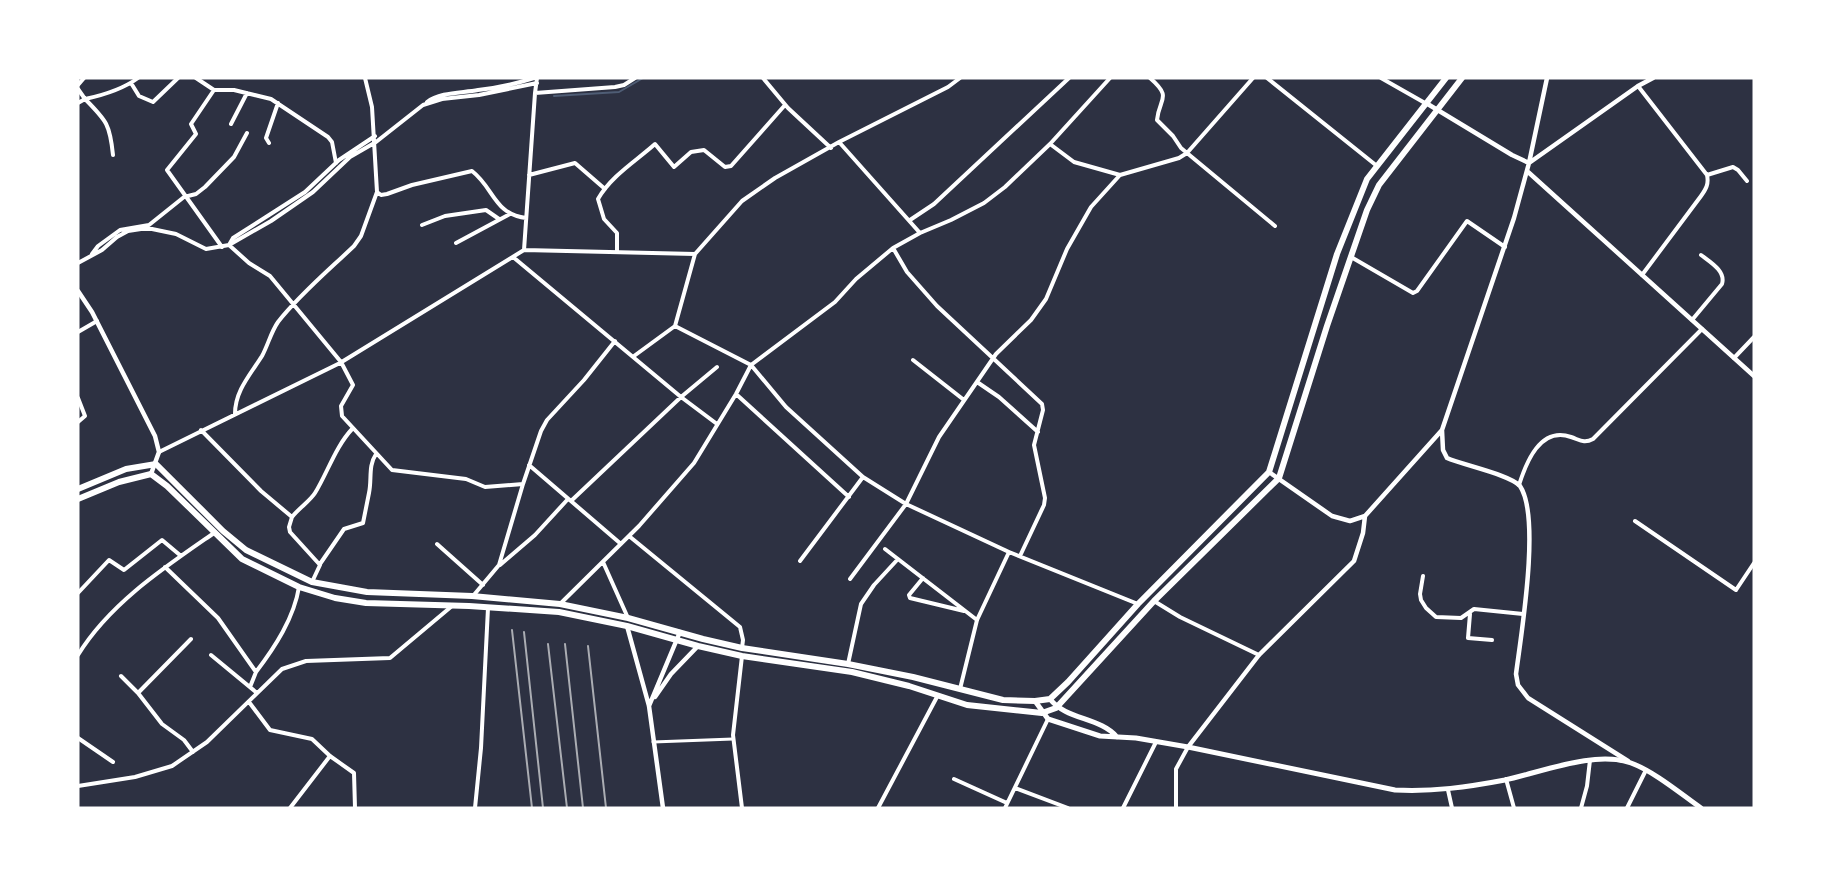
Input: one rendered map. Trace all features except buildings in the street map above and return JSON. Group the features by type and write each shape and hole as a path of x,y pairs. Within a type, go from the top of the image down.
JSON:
{"main road":[{"path":"78,489 126,469 156,464 246,550 312,582 367,591 472,596 560,604 628,618 742,648 848,664 913,677 1003,700 1050,699 1138,603 1269,472 1337,254 1367,179 1446,78"},
{"path":"78,499 119,482 151,474 167,486 242,559 299,587 335,598 366,603 452,605 560,612 627,626 742,656 852,672 967,705 1042,713 1056,708 1154,602 1279,478 1366,210 1379,185 1462,78"},
{"path":"1050,699 1056,708 1108,728 1117,737"},
{"path":"1035,701 1048,719 1100,736 1157,741 1395,790 1429,792 1448,790 1590,760 1608,759 1631,763 1646,770 1701,808"}],"street":[{"path":"84,78 78,87 85,99 104,118 111,131 113,155"},
{"path":"78,103 138,78"},
{"path":"130,83 139,96 153,102 178,78"},
{"path":"197,78 214,90 247,93 278,103 328,137 332,142 336,163"},
{"path":"235,414 235,403 241,387 265,351 276,324 354,246 360,236 377,192 376,142 372,107 365,78"},
{"path":"535,93 615,87 624,85 635,78"},
{"path":"763,78 786,105 831,148"},
{"path":"634,356 675,326 694,254 742,201 775,178 948,87 960,78"},
{"path":"910,220 934,204 1069,78"},
{"path":"560,604 629,536 694,463 736,394 751,364 834,302 856,279 893,248 984,203 1005,187 1050,144 1110,78"},
{"path":"1150,78 1160,86 1163,95 1157,120 1187,153 1275,226"},
{"path":"850,579 906,504 939,437 993,358 1031,320 1046,299 1067,249 1091,207 1120,175 1179,158 1187,153 1254,78"},
{"path":"1267,78 1377,166"},
{"path":"1381,78 1529,163"},
{"path":"1519,485 1507,478 1447,458 1443,450 1442,430 1504,247 1527,171 1547,78"},
{"path":"1529,163 1638,86 1653,78"},
{"path":"78,263 128,231 141,229 176,234 206,249 229,246 305,198 350,157 376,142 423,105 442,99 479,95 536,80 524,250"},
{"path":"1638,86 1707,175 1707,188 1642,275"},
{"path":"214,90 191,124 196,134 167,170 222,247"},
{"path":"231,124 247,93"},
{"path":"269,143 266,138 278,103"},
{"path":"617,252 617,234 604,219 598,202 599,196 610,182 655,144 674,167 691,152 704,150 725,167 731,166 786,105"},
{"path":"91,256 99,246 120,230 149,225 187,196 196,194 213,181 234,157 247,134"},
{"path":"229,246 231,240 237,235 305,192 354,148 375,136"},
{"path":"840,142 920,233"},
{"path":"1050,144 1074,162 1120,175"},
{"path":"529,174 575,163 605,189"},
{"path":"1707,175 1732,167 1738,170 1747,181"},
{"path":"377,192 381,195 387,194 412,185 472,171 492,193 496,202 510,214 526,218"},
{"path":"1527,171 1754,376"},
{"path":"422,225 445,216 486,210 500,219"},
{"path":"456,243 510,214"},
{"path":"1351,257 1413,293 1418,291 1467,221 1504,247"},
{"path":"229,246 249,263 270,276 341,362 353,385 342,401 342,416 376,454 396,472 466,479 485,487 523,484"},
{"path":"893,248 907,272 937,306 1042,404 1043,410 1034,445 1045,498 1044,505 1020,556"},
{"path":"159,452 341,362 524,250 694,254"},
{"path":"1692,320 1722,284 1723,279 1721,273 1701,255"},
{"path":"513,257 681,397 717,424"},
{"path":"78,291 97,321 155,436 159,452 151,474"},
{"path":"78,332 97,321"},
{"path":"675,326 751,364 786,407 863,477 906,504 1009,552 1138,603"},
{"path":"1631,763 1528,698 1518,685 1516,674 1530,543 1526,506 1519,485 1531,453 1539,444 1552,436 1562,435 1579,441 1593,439 1702,329"},
{"path":"1734,358 1754,337"},
{"path":"499,566 541,431 547,420 584,381 615,340"},
{"path":"913,360 964,400"},
{"path":"472,596 499,566 681,397 717,367"},
{"path":"977,382 999,397 1038,432"},
{"path":"736,394 849,497"},
{"path":"78,398 85,414 78,422"},
{"path":"320,565 291,532 289,526 292,517 301,505 313,496 336,452 352,428"},
{"path":"201,430 261,491 292,517"},
{"path":"1269,472 1332,516 1350,521 1365,516 1442,430"},
{"path":"312,582 320,565 345,529 363,523 364,507 370,491 370,464 376,454"},
{"path":"529,465 621,544"},
{"path":"800,561 863,477"},
{"path":"1176,808 1176,769 1188,747 1259,655 1354,561 1363,533 1365,516"},
{"path":"1635,521 1736,590 1754,563"},
{"path":"78,655 89,637 142,584 214,533"},
{"path":"629,536 740,627 742,648"},
{"path":"78,593 109,560 124,570 162,540 181,556"},
{"path":"437,544 483,585"},
{"path":"885,549 977,620"},
{"path":"960,690 977,620 1009,552"},
{"path":"848,664 861,604 874,585 898,559"},
{"path":"603,562 628,618"},
{"path":"165,567 218,618 256,672"},
{"path":"1423,576 1421,600 1436,617 1461,618 1474,609 1523,614"},
{"path":"923,578 909,595 910,598 967,612"},
{"path":"250,687 256,672 295,608 299,587"},
{"path":"1154,602 1259,655"},
{"path":"78,786 164,770 207,742 282,669 306,661 390,658 452,605"},
{"path":"475,808 481,747 488,608"},
{"path":"1470,613 1468,638 1492,640"},
{"path":"627,626 649,706 663,808"},
{"path":"649,706 680,632"},
{"path":"138,693 191,639"},
{"path":"649,706 670,674 698,646"},
{"path":"211,655 257,693"},
{"path":"742,656 733,739 742,808"},
{"path":"121,676 138,693 162,724 184,740 193,752"},
{"path":"878,808 938,695"},
{"path":"249,702 270,730 312,739 330,756 354,773 355,808"},
{"path":"1005,808 1048,719"},
{"path":"78,738 113,762"},
{"path":"654,742 733,739"},
{"path":"1123,808 1157,741"},
{"path":"290,808 330,756"},
{"path":"1581,808 1587,786 1590,760"},
{"path":"1627,808 1646,770"},
{"path":"954,779 1007,803"},
{"path":"1506,779 1514,808"},
{"path":"1015,788 1068,808"},
{"path":"1448,790 1452,808"}],"waterway":[{"path":"554,96 619,92 643,78"}],"railway":[{"path":"512,630 532,808"},
{"path":"524,632 543,808"},
{"path":"548,644 567,808"},
{"path":"565,644 583,808"},
{"path":"588,646 606,808"}]}
